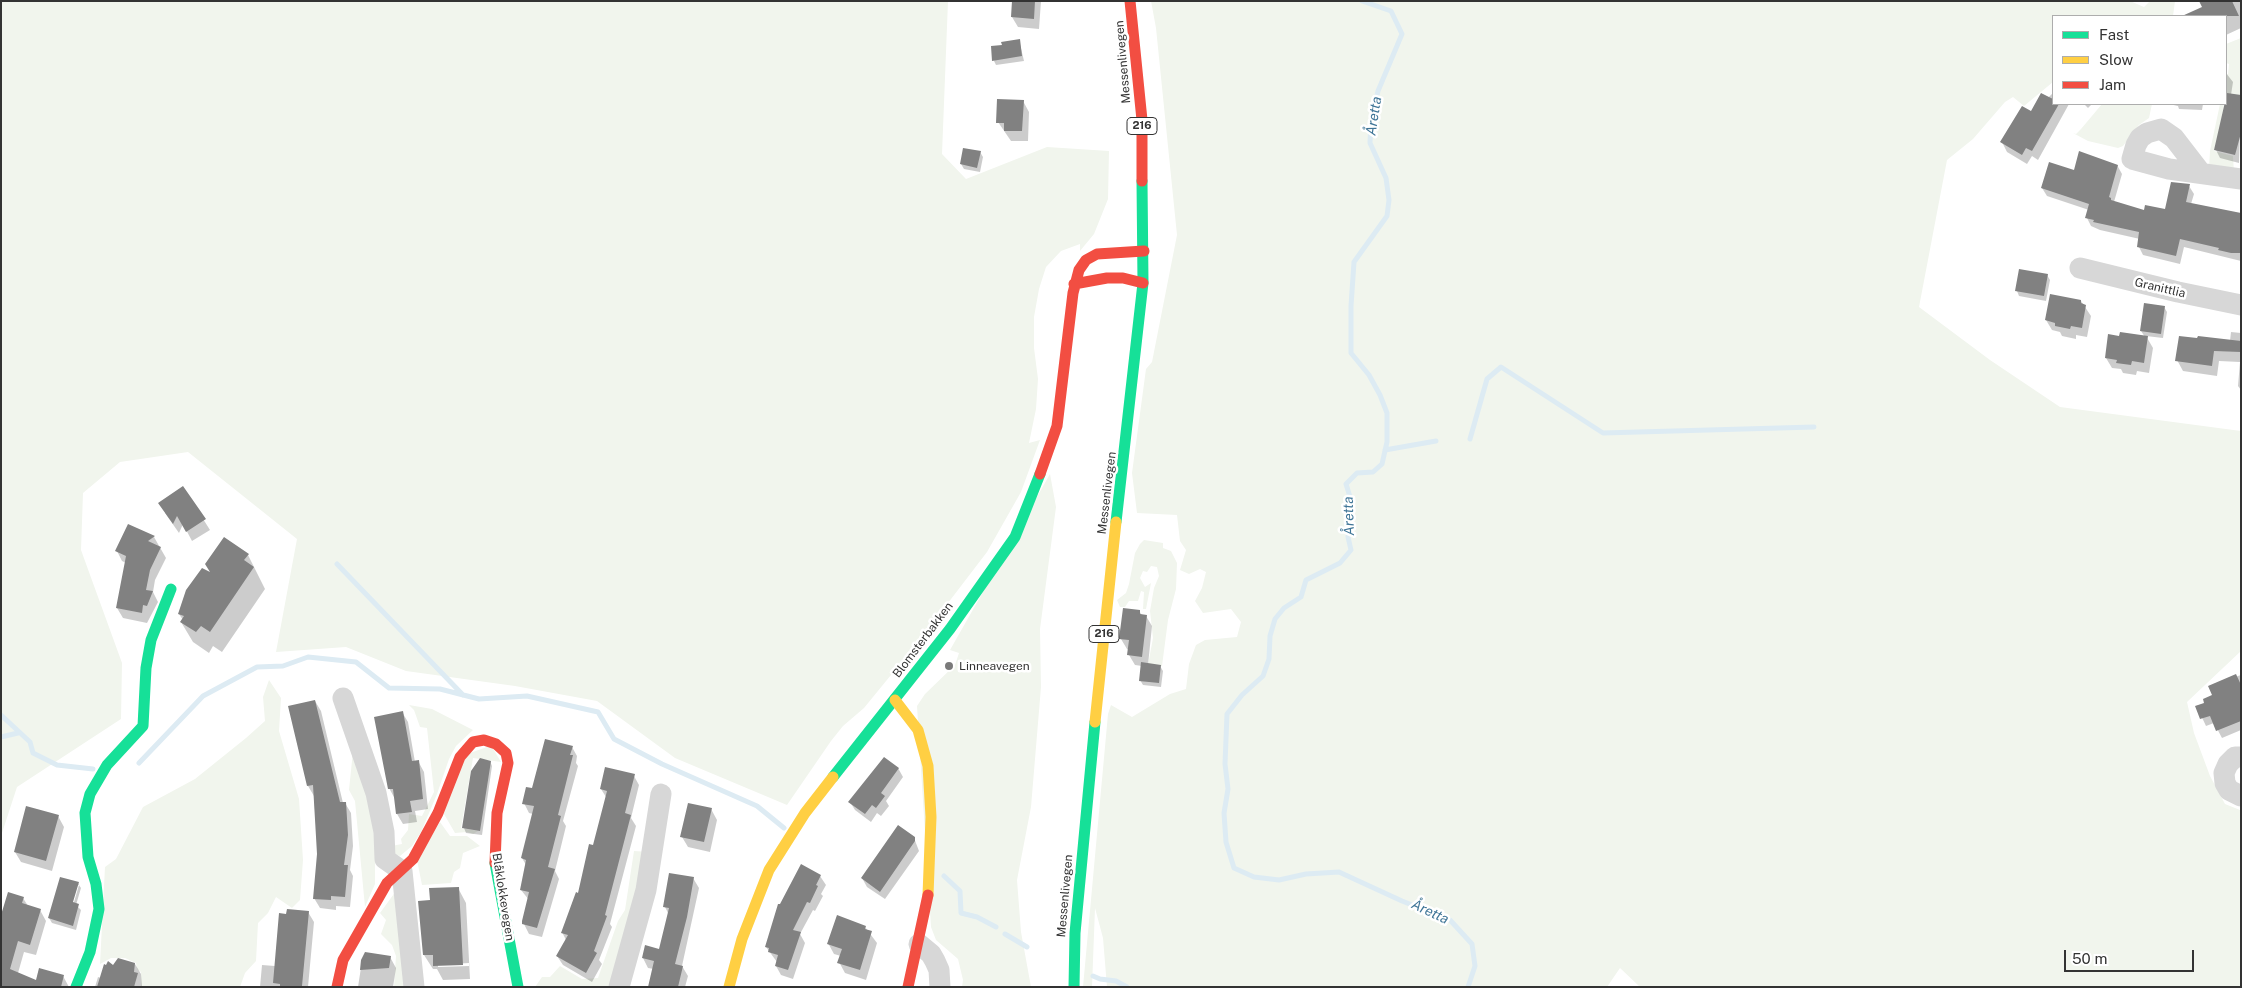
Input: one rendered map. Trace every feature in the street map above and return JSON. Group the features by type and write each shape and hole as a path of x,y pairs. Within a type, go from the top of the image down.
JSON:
{"street":[{"name":"Messenlivegen","path":"1074,987 1076,924 1104,632 1143,283 1142,120 1130,1"},
{"path":"2201,173 2241,179"},
{"name":"Blomsterbakken","path":"729,987 742,939 755,902 769,870 784,844 805,813 895,700 1000,561 1015,537 1049,453 1057,426 1074,284 1086,260 1097,254 1144,251"},
{"name":"Granittlia","path":"2080,268 2241,305"},
{"path":"1074,284 1107,278 1122,278 1143,283"},
{"path":"76,987 90,952 99,910 96,884 88,857 85,813 96,780 107,765 143,726 146,668 151,640 171,589"},
{"path":"343,698 376,793 384,832 385,859 402,871 414,987"},
{"path":"895,700 918,730 928,766 931,817 930,877 926,909 908,987"},
{"name":"Blåklokkevegen","path":"337,987 343,960 387,883 413,859 438,813 454,770 466,748 473,742 484,740 496,744 506,753 508,763 497,813 495,861 518,987"},
{"path":"2241,757 2235,758 2228,764 2224,773 2225,783 2229,790 2241,796"},
{"path":"619,987 646,890 661,794"},
{"path":"919,944 935,960 939,970 940,987"}],"shaded area":[{"path":"1,1 948,1 942,154 966,179 1047,147 1109,151 1108,199 1094,234 1080,251 1080,244 1061,251 1046,267 1039,289 1034,317 1034,348 1038,379 1036,409 1029,443 1040,440 1021,492 987,552 922,637 864,708 843,726 831,741 787,805 675,758 597,701 515,686 406,671 346,647 276,652 297,539 188,452 120,462 83,493 81,550 122,663 121,719 17,787 1,836"},
{"path":"1151,1 2130,1 2144,7 2150,1 2175,1 2173,15 2052,15 2052,83 2024,106 2013,97 2005,102 1973,139 1947,160 1919,307 1990,360 2060,407 2241,431 2241,651 2187,702 2194,733 2210,776 2225,804 2240,810 2241,813 2241,987 1640,987 1620,968 1607,987 1107,987 1103,938 1095,908 1092,987 1083,987 1108,714 1111,705 1132,717 1170,694 1186,689 1189,664 1196,645 1205,640 1237,637 1241,622 1231,609 1203,613 1195,601 1202,588 1206,572 1200,569 1189,574 1180,570 1186,550 1180,541 1177,515 1137,513 1132,473 1146,369 1152,362 1177,235 1156,28"},
{"path":"2241,38 2241,96 2227,94 2229,64 2227,63 2227,44"},
{"path":"2101,105 2152,105 2149,118 2139,125 2123,146 2118,148 2088,141 2073,133 2076,134"},
{"path":"2220,105 2224,105 2214,151 2233,156 2234,173 2209,168 2210,151"},
{"path":"1050,474 1056,507 1040,629 1041,687 1031,807 1017,880 1021,932 1031,987 962,987 963,980 958,959 936,940 931,927 917,706 925,694 955,665 959,653 950,650"},
{"path":"1144,540 1163,543 1163,548 1171,551 1177,563 1176,589 1168,620 1162,666 1148,665 1153,638 1150,611 1154,588 1159,576 1157,567 1151,566 1147,572 1143,571 1140,578 1145,587 1151,583 1146,609 1143,609 1144,592 1141,591 1138,601 1129,601 1125,607 1120,607 1117,600 1126,593 1135,553"},
{"path":"269,680 281,698 279,731 299,799 303,860 300,900 292,908 276,897 268,913 258,923 256,961 245,973 240,987 141,987 141,972 137,969 136,963 125,958 111,958 100,964 105,867 116,859 143,807 195,779 265,721 263,697"},
{"path":"409,705 432,709 473,730 456,746 449,759 421,832 412,846 400,856 395,854 391,846 402,844 401,839 408,830 409,814 422,816 434,792 427,728 420,727 414,710"},
{"path":"492,747 501,762 473,758 461,828 478,831 473,834 467,832 455,833 444,814 445,806 464,759 470,753"},
{"path":"353,751 375,820 375,884 365,907 355,801 349,790"},
{"path":"440,822 450,836 467,836 480,846 463,853 460,868 454,872 451,883 422,885 417,860"},
{"path":"634,851 649,852 610,985 605,987 535,987 542,977 550,977 560,966 582,979 598,978 618,921 625,910"},
{"path":"396,891 404,987 394,987 396,956 392,945 381,934 386,920 380,913"}],"building":[{"path":"1012,1 1035,1 1034,19 1011,17"},
{"path":"2199,1 2232,1 2239,16 2184,15 2202,7"},
{"path":"1020,39 1022,56 992,61 991,46 1002,45 1001,42"},
{"path":"2041,93 2052,98 2052,105 2058,105 2032,151 2026,148 2022,155 2000,142 2022,106 2031,111"},
{"path":"2227,93 2241,95 2241,133 2235,155 2214,150 2224,105 2227,105"},
{"path":"997,99 1024,100 1022,131 1004,131 1004,123 996,123"},
{"path":"963,148 981,151 977,168 960,164"},
{"path":"2079,151 2118,165 2109,197 2111,200 2144,210 2145,205 2165,209 2171,182 2190,184 2186,202 2241,213 2241,253 2231,253 2218,250 2219,248 2180,239 2176,256 2137,247 2139,232 2093,222 2094,220 2085,218 2089,204 2041,188 2049,162 2074,170"},
{"path":"2019,269 2048,274 2044,296 2015,291"},
{"path":"2050,294 2081,300 2081,303 2086,305 2082,328 2071,326 2070,329 2055,326 2055,323 2045,320"},
{"path":"2144,303 2165,306 2161,334 2140,331"},
{"path":"2120,332 2148,336 2144,363 2132,361 2131,365 2116,363 2117,360 2105,358 2108,334 2119,336"},
{"path":"2179,336 2197,338 2198,336 2241,341 2241,352 2214,351 2212,366 2175,361"},
{"path":"183,486 206,519 186,532 177,516 173,524 158,503"},
{"path":"128,524 155,536 148,541 161,547 150,570 146,590 153,591 147,606 143,605 142,613 116,608 126,556 115,551"},
{"path":"224,537 249,554 244,560 254,567 210,632 201,626 196,632 180,622 184,616 178,614 186,590 202,568 210,572 205,564"},
{"path":"1123,608 1140,610 1140,614 1147,615 1142,657 1127,655 1129,640 1119,639"},
{"path":"1141,662 1161,665 1159,683 1139,681"},
{"path":"2236,674 2241,685 2241,721 2216,731 2210,716 2200,719 2195,706 2204,703 2203,699 2212,695 2208,686"},
{"path":"315,700 340,802 346,802 348,835 344,865 348,865 345,897 331,896 331,900 313,899 317,854 313,785 307,786 288,706"},
{"path":"403,711 412,761 419,760 423,799 410,801 412,812 396,814 393,789 388,789 374,717"},
{"path":"545,739 573,746 570,755 573,755 558,815 561,816 548,867 555,869 537,928 522,924 529,892 520,890 526,860 521,858 534,806 522,804 526,787 532,788"},
{"path":"884,757 899,768 881,793 885,796 876,808 872,805 865,814 848,802"},
{"path":"480,758 491,761 480,831 462,828 471,771"},
{"path":"605,767 635,774 625,813 631,815 605,915 607,916 594,951 597,953 586,973 556,956 568,935 561,933 576,892 578,893 589,844 593,845 607,791 600,789"},
{"path":"688,803 712,808 704,842 680,837"},
{"path":"26,806 59,815 46,861 14,852"},
{"path":"898,825 915,837 915,841 880,892 861,878"},
{"path":"801,864 821,875 810,903 807,902 793,930 801,932 788,970 775,966 778,955 768,952 769,948 765,947 778,904 780,904"},
{"path":"669,873 694,877 687,917 675,964 683,966 678,987 648,987 654,961 642,958 645,945 659,949 669,908 663,907"},
{"path":"60,877 79,882 73,902 79,904 73,926 48,918"},
{"path":"459,887 463,965 433,966 433,955 423,955 418,901 430,900 429,888"},
{"path":"8,892 24,897 22,903 41,909 30,945 18,941 10,969 36,980 39,968 64,975 61,987 1,987 1,915"},
{"path":"287,909 309,911 302,986 299,987 280,987 280,984 273,983 279,913 286,914"},
{"path":"837,915 866,926 865,929 872,931 860,970 837,963 842,949 827,944"},
{"path":"365,952 391,956 389,968 360,970 361,960"},
{"path":"118,958 135,963 134,972 138,973 134,987 97,987 104,964 106,965 108,961 113,965"}],"waterway":[{"name":"Åretta","path":"1362,1 1391,11 1402,34 1378,91 1371,121 1370,143 1386,178 1389,200 1387,216 1354,262 1351,306 1351,353 1369,375 1380,395 1387,413 1387,442 1382,464 1373,472 1357,473 1346,484 1351,500 1348,537 1351,550 1340,563 1306,580 1301,597 1284,608 1275,619 1270,636 1269,659 1263,676 1242,695 1227,714 1225,764 1228,789 1224,813 1226,842 1234,868 1254,877 1279,880 1306,874 1339,872 1402,901 1450,920 1472,944 1475,966 1468,987"},
{"path":"1470,439 1487,379 1501,367 1603,433 1814,427"},
{"path":"1385,450 1436,441"},
{"path":"337,564 463,695"},
{"path":"139,763 203,696 257,667 283,666 308,657 356,662 389,688 440,689 479,699 527,696 598,712 614,739 662,764 757,806 784,828"},
{"path":"1,715 30,742 33,753 57,765 93,769"},
{"path":"1,737 18,733"},
{"path":"944,876 960,891 961,913 977,917 996,927"},
{"path":"1005,934 1027,947"},
{"path":"1093,976 1116,981 1127,987"}],"traffic: fast":[{"path":"1116,522 1143,283 1142,181"},
{"path":"833,777 950,629 1015,537 1040,474"},
{"path":"76,987 90,952 99,909 96,884 88,857 85,813 90,794 107,765 143,726 146,668 151,640 171,589"},
{"path":"1074,987 1075,933 1095,722"},
{"path":"495,863 518,987"}],"traffic: slow":[{"path":"1095,722 1116,522"},
{"path":"895,700 918,730 928,766 931,817 928,895"},
{"path":"729,987 742,939 769,870 805,813 833,777"}],"traffic: jam":[{"path":"1130,1 1142,120 1142,181"},
{"path":"1040,474 1057,426 1073,293 1079,270 1086,260 1097,254 1144,251"},
{"path":"1074,284 1107,278 1123,278 1143,283"},
{"path":"337,987 343,960 387,883 413,859 438,813 460,757 473,742 484,740 496,744 506,753 508,763 497,813 495,863"},
{"path":"908,987 928,895"}],"place":[{"name":"Linneavegen","path":"949,666"}]}
